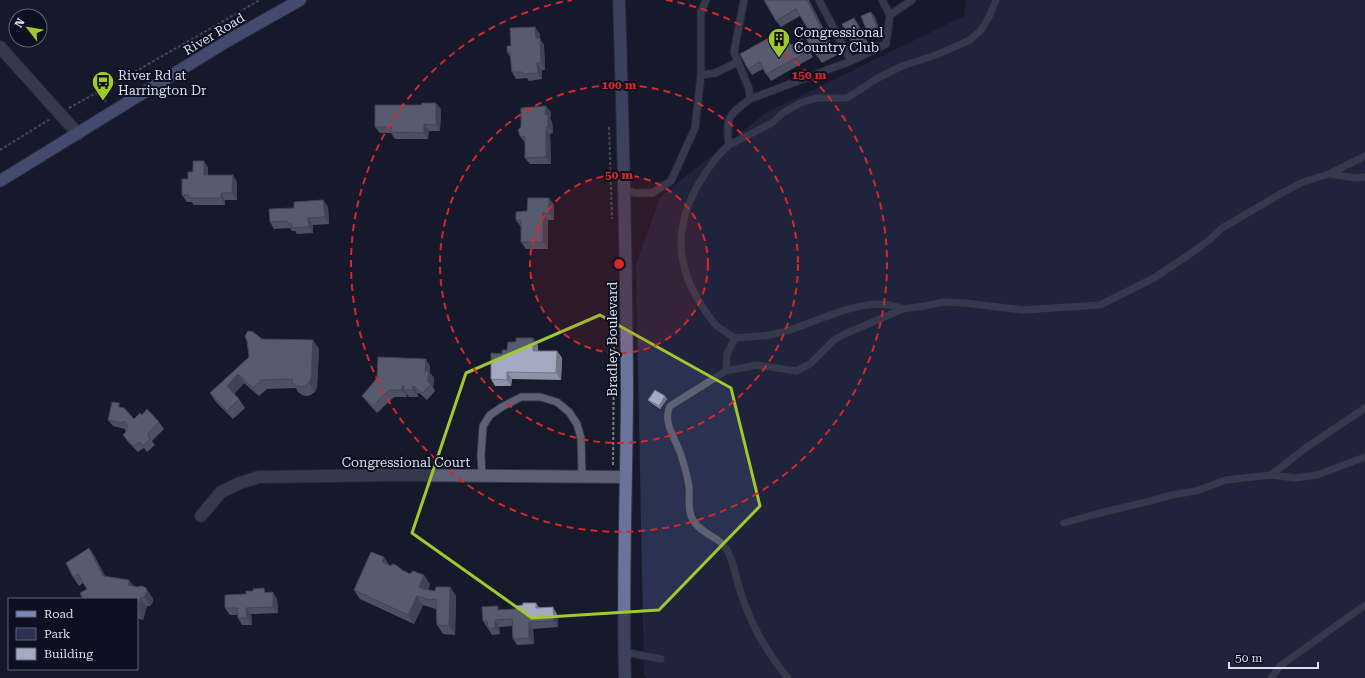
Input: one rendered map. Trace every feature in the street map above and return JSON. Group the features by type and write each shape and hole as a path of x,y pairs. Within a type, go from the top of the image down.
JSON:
{"main road":[{"name":"River Road","path":"0,181 228,40 300,0"},
{"name":"Bradley Boulevard","path":"619,0 627,383 619,477 625,678"}],"street":[{"path":"0,48 78,134"},
{"name":"Congressional Court","path":"201,516 221,492 240,483 259,478 397,475 619,477"}],"lane":[{"path":"624,189 635,193 652,194 671,181 695,128 701,75 701,12 706,0"},
{"path":"744,0 734,52 749,89 750,98"},
{"path":"818,0 851,60"},
{"path":"729,145 727,121 733,112 750,98 851,60 886,44 890,15 882,0"},
{"path":"890,15 912,0"},
{"path":"903,309 896,306 875,304 853,308 775,334 734,338 717,325 703,308 684,271 681,247 683,220 692,196 708,166 718,154 729,145 772,123 783,113 802,102 817,98 846,98 878,78 902,66 936,56 970,40 981,30 989,17 996,0"},
{"path":"701,75 715,73 738,62"},
{"path":"788,678 774,661 752,624 728,552 721,541 704,532 693,522 690,515 689,486 682,460 669,426 667,413 670,406 726,371 757,365 796,371 810,364 834,340 903,309 943,302 1023,310 1100,305 1154,278 1190,254 1222,228 1244,215 1303,182 1329,174 1365,156"},
{"path":"1329,174 1356,178 1365,177"},
{"path":"726,371 727,354 734,338"},
{"path":"482,476 483,426 490,415 521,397 540,397 557,402 569,412 577,424 581,438 582,477"},
{"path":"1271,475 1307,447 1365,408"},
{"path":"1064,523 1172,494 1196,490 1226,480 1271,475 1295,478 1317,475 1365,457"},
{"path":"1271,678 1280,666 1365,605"},
{"path":"624,652 661,659"}],"path":[{"path":"0,150 59,114 260,0"},
{"path":"609,123 612,225"},
{"path":"614,343 619,477"}],"highlighted area":[{"path":"600,315 731,388 760,506 659,610 532,618 412,533 466,373"}],"green space":[{"name":"Congressional Country Club","path":"966,0 1365,0 1365,678 648,678 644,676 636,264 661,196 766,113 964,16"}],"building":[{"path":"764,0 807,0 832,49 817,56 805,37 811,34 796,9 776,21"},
{"path":"871,12 877,27 867,31 861,16"},
{"path":"854,18 865,39 853,45 842,24"},
{"path":"535,27 536,38 540,38 541,63 537,63 538,73 524,74 522,72 512,72 510,52 507,52 507,46 511,46 510,28"},
{"name":"Congressional Country Club","path":"783,30 791,45 802,39 809,51 766,74 760,62 748,69 740,54"},
{"path":"422,103 436,103 436,125 424,124 424,133 391,132 391,127 375,127 375,105 422,105"},
{"path":"546,106 545,115 548,115 548,127 546,127 546,157 525,158 525,137 520,136 518,130 521,127 521,108"},
{"path":"193,161 204,161 204,175 233,175 232,193 221,193 221,198 189,198 189,195 182,195 182,179 188,179 188,172 193,172"},
{"path":"528,198 549,198 549,214 543,213 543,242 521,242 521,220 516,220 516,212 527,211"},
{"path":"323,200 325,217 308,218 309,227 292,228 292,224 288,224 287,221 270,222 269,209 294,208 294,202"},
{"path":"248,331 253,332 262,339 313,340 311,378 309,383 301,387 292,383 292,379 261,380 253,388 238,374 227,386 239,399 227,411 210,393 249,357 245,336"},
{"path":"516,338 533,338 533,351 557,351 556,373 507,372 507,380 491,379 491,353 502,354 502,350 507,350 508,342 516,342"},
{"path":"378,357 426,359 425,371 429,371 427,381 431,385 422,393 413,386 413,390 404,390 404,386 402,386 402,390 389,390 373,406 362,396 377,378"},
{"path":"655,390 665,396 659,406 648,400"},
{"path":"112,402 119,403 119,407 124,408 134,419 140,413 142,415 147,409 159,422 148,434 150,439 143,446 139,442 133,446 123,435 128,426 124,421 122,423 108,420"},
{"path":"89,548 103,576 129,580 128,585 137,587 142,586 146,588 146,594 144,597 140,598 138,607 138,598 82,598 80,593 87,589 78,574 73,577 66,563"},
{"path":"371,552 384,557 382,562 391,566 392,564 396,565 410,574 413,571 424,575 419,587 423,589 435,591 436,587 450,587 449,626 437,625 436,599 430,600 417,596 408,615 354,590"},
{"path":"264,588 265,593 273,592 273,607 246,608 247,618 238,618 237,608 225,608 225,595 246,594 246,591"},
{"path":"523,603 536,603 536,608 553,607 554,621 529,622 529,638 513,639 512,619 495,620 495,628 488,628 487,621 483,621 482,607 498,606 498,610 516,609 516,606 523,605"}],"place":[{"name":"Congressional Country Club","path":"779,58"},
{"name":"River Rd at Harrington Dr","path":"103,102"}]}
